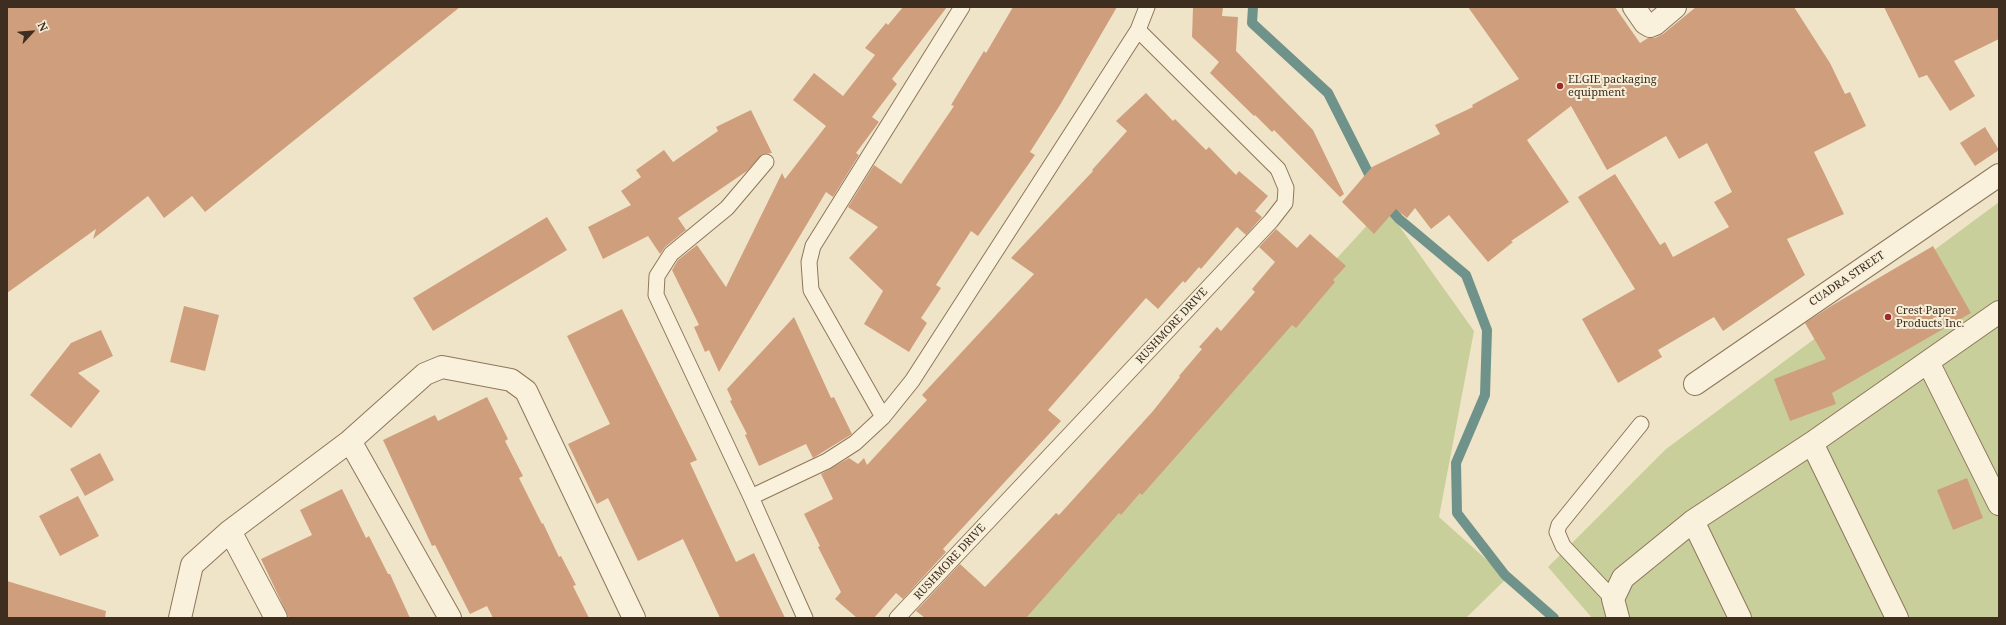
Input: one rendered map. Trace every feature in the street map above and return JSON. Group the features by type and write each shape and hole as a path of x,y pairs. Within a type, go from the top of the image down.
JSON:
{"street":[{"path":"1634,7 1645,23 1650,26 1655,24 1675,7"},
{"name":"CUADRA STREET","path":"1695,384 1999,175"},
{"path":"1615,608 1623,578 1693,521 1812,444 1999,312"},
{"path":"1928,362 1999,504"},
{"path":"180,618 192,565 230,532 350,442 425,374 442,367 511,380 526,391 634,618"},
{"path":"350,442 450,618"},
{"path":"1812,444 1897,618"},
{"path":"1693,521 1740,618"},
{"path":"230,532 276,618"}],"lane":[{"path":"883,417 811,290 809,262 813,246 962,7"},
{"path":"751,497 826,461 855,443 883,417 912,381 1138,30 1147,7"},
{"name":"RUSHMORE DRIVE","path":"897,618 1260,232 1285,203 1286,188 1278,170 1138,30"},
{"path":"766,162 727,208 671,254 657,276 656,295 751,497 805,618"},
{"path":"1615,608 1563,546 1557,532 1559,525 1641,424"}],"green space":[{"path":"1999,202 1999,618 1592,618 1548,567 1666,449"},
{"path":"1385,206 1474,331 1439,517 1507,578 1466,618 1005,618"}],"building":[{"path":"7,7 460,7 205,212 192,196 164,218 148,196 93,239 96,229 7,293"},
{"path":"903,7 947,7 892,79 897,84 872,117 879,122 856,153 859,155 833,197 826,192 719,372 709,350 705,352 694,327 699,325 672,270 678,260 697,245 726,287 782,173 785,179 826,126 793,100 814,73 843,96 875,55 865,48 886,23 888,25"},
{"path":"1013,7 1117,7 1060,105 1030,152 1035,155 978,236 971,231 936,285 941,288 921,318 927,323 909,352 864,324 883,291 849,258 878,227 848,207 874,165 901,184 954,106 951,105 984,51 986,53"},
{"path":"1193,7 1223,7 1222,16 1238,17 1236,51 1313,130 1344,194 1340,197 1274,130 1272,132 1255,115 1254,116 1210,73 1219,62 1192,37"},
{"path":"1468,7 1615,7 1640,43 1648,38 1655,38 1663,34 1696,7 1794,7 1830,63 1845,94 1850,92 1866,126 1814,152 1844,214 1787,239 1805,275 1723,331 1714,317 1658,350 1662,357 1618,383 1582,319 1635,289 1578,197 1615,174 1660,245 1665,242 1673,257 1729,227 1714,202 1732,192 1707,143 1679,159 1666,136 1607,170 1571,106 1527,140 1569,202 1511,241 1513,242 1488,262 1449,215 1431,229 1415,208 1407,218 1396,209 1374,234 1342,202 1372,167 1440,134 1435,125 1473,107 1472,105 1519,79"},
{"path":"1884,7 1999,7 1999,39 1954,61 1975,96 1950,111 1927,75 1919,78"},
{"path":"1146,93 1173,121 1175,119 1206,150 1209,147 1236,175 1239,171 1268,196 1255,211 1262,217 1246,235 1237,227 1201,269 1199,267 1185,283 1183,281 1158,309 1146,298 1048,410 1061,421 943,549 946,552 903,599 896,593 874,618 857,618 835,599 841,592 818,547 820,546 804,514 833,499 821,474 849,458 858,464 864,458 867,465 927,400 922,395 1034,274 1011,258 1093,171 1092,170 1127,131 1116,121"},
{"path":"751,110 772,153 763,154 747,171 678,218 686,230 665,247 660,254 648,236 603,259 588,227 631,205 621,191 641,177 636,170 664,150 673,162 718,131 716,127"},
{"path":"1985,127 1999,150 1975,166 1960,143"},
{"path":"547,217 567,250 433,331 413,298"},
{"path":"1276,229 1297,248 1310,234 1346,266 1333,280 1335,282 1296,328 1292,325 1142,495 1140,493 1121,515 1119,513 1026,618 925,618 916,611 960,564 985,587 1056,513 1059,515 1153,411 1180,377 1179,376 1202,349 1199,347 1217,327 1221,331 1255,292 1252,289 1275,262 1259,247"},
{"name":"Crest Paper Products Inc.","path":"1933,246 1971,313 1832,393 1836,404 1790,421 1774,379 1826,359 1805,323"},
{"path":"184,306 219,315 205,371 170,362"},
{"path":"622,309 697,460 690,463 736,562 754,553 785,618 720,618 683,539 638,561 608,498 597,504 568,444 610,424 567,336"},
{"path":"794,317 831,398 834,397 852,434 813,458 806,444 759,466 745,435 747,434 730,401 732,400 727,389"},
{"path":"101,330 113,356 78,373 100,391 71,428 30,395 71,343"},
{"path":"487,397 508,439 505,441 523,476 519,478 559,557 561,556 576,585 573,586 589,618 493,618 487,606 470,614 435,545 432,546 383,440 435,415 438,421"},
{"path":"100,453 114,480 85,496 70,469"},
{"path":"1967,478 1983,518 1953,530 1937,490"},
{"path":"342,489 366,538 369,536 388,574 390,574 410,618 289,618 261,559 312,535 300,510"},
{"path":"78,496 99,536 60,556 39,516"},
{"path":"7,581 106,611 105,618 7,618"}],"waterway":[{"path":"1253,7 1252,23 1328,93 1374,184"},
{"path":"1385,203 1399,219 1466,275 1487,330 1485,395 1456,463 1457,513 1505,575 1554,618"}],"place":[{"name":"ELGIE packaging equipment","path":"1560,86"},
{"name":"Crest Paper Products Inc.","path":"1888,317"}]}
